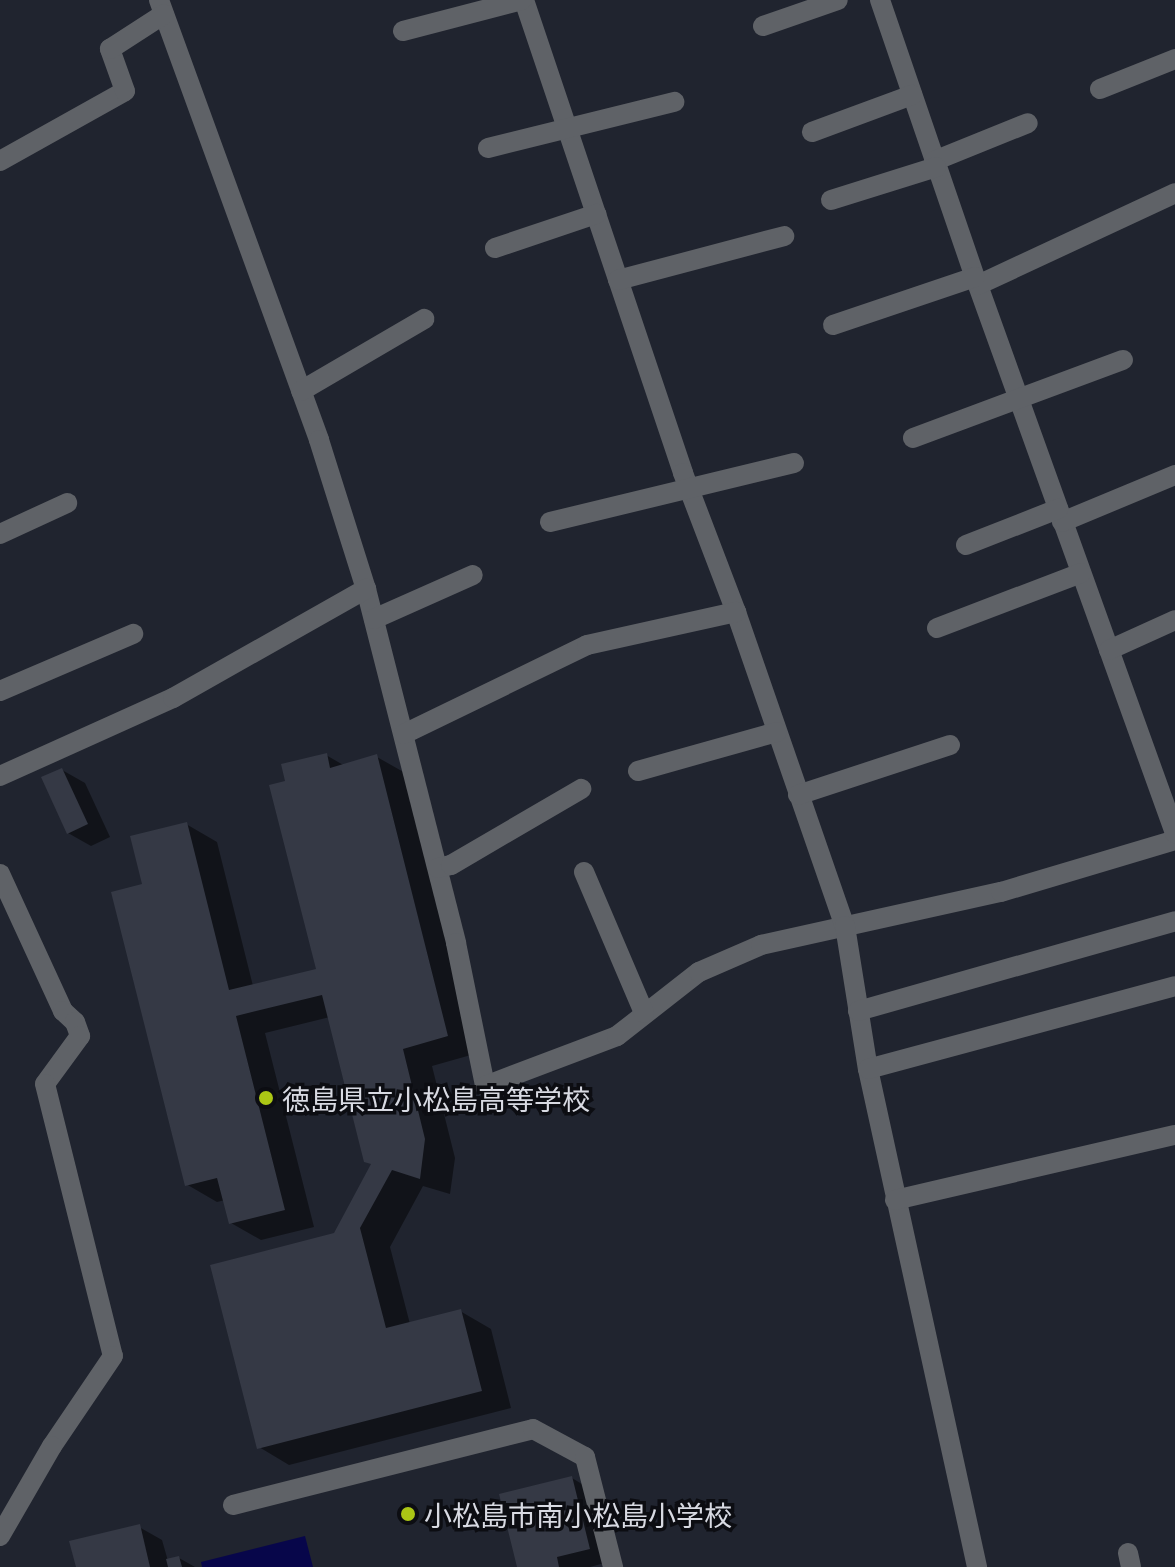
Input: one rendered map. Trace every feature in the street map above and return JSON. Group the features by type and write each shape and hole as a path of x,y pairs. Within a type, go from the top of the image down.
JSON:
{"street":[{"path":"403,31 523,0 688,487 736,612 845,926 868,1069 977,1567"},
{"path":"763,26 838,0"},
{"path":"880,0 935,164 1175,833"},
{"path":"0,161 125,91 110,49 162,7 301,391 366,589 438,868 485,1086 617,1036 644,1013 712,967 761,945 1001,892 1175,840"},
{"path":"1100,89 1175,59"},
{"path":"812,132 912,95"},
{"path":"488,148 674,102"},
{"path":"831,200 935,164 1028,123"},
{"path":"833,325 977,281 1175,193"},
{"path":"495,248 596,214"},
{"path":"618,280 784,236"},
{"path":"301,391 424,319"},
{"path":"913,438 1123,360"},
{"path":"550,522 794,463"},
{"path":"966,545 1175,475"},
{"path":"0,534 67,503"},
{"path":"937,628 1081,573"},
{"path":"374,619 473,575"},
{"path":"0,776 173,698 366,589"},
{"path":"404,734 587,645 736,612"},
{"path":"1109,650 1175,620"},
{"path":"0,691 133,634"},
{"path":"638,771 777,732"},
{"path":"798,795 950,745"},
{"path":"438,868 451,865 581,789"},
{"path":"584,872 644,1013"},
{"path":"0,874 63,1011 75,1022 80,1036 45,1084 113,1356 52,1446 0,1536"},
{"path":"858,1011 1175,921"},
{"path":"868,1069 1175,986"},
{"path":"895,1200 1175,1135"},
{"path":"233,1505 533,1429 585,1457 613,1567"}],"shaded area":[{"path":"305,1536 313,1567 202,1567 201,1562"}],"building":[{"path":"327,753 330,768 377,754 448,1036 403,1049 425,1139 420,1179 392,1170 360,1228 386,1328 461,1309 482,1391 257,1449 210,1265 334,1233 371,1164 364,1162 322,995 236,1016 285,1210 229,1224 217,1178 185,1186 111,892 142,884 130,836 187,822 229,990 316,969 269,785 285,781 281,764"},
{"path":"62,768 88,824 67,834 41,777"},
{"path":"572,1476 590,1549 557,1557 559,1567 517,1567 499,1494"},
{"path":"140,1524 150,1567 76,1567 69,1541"},
{"path":"179,1556 182,1567 168,1567 166,1559"}],"place":[{"name":"徳島県立小松島高等学校","path":"266,1098"},
{"name":"小松島市南小松島小学校","path":"408,1514"}]}
